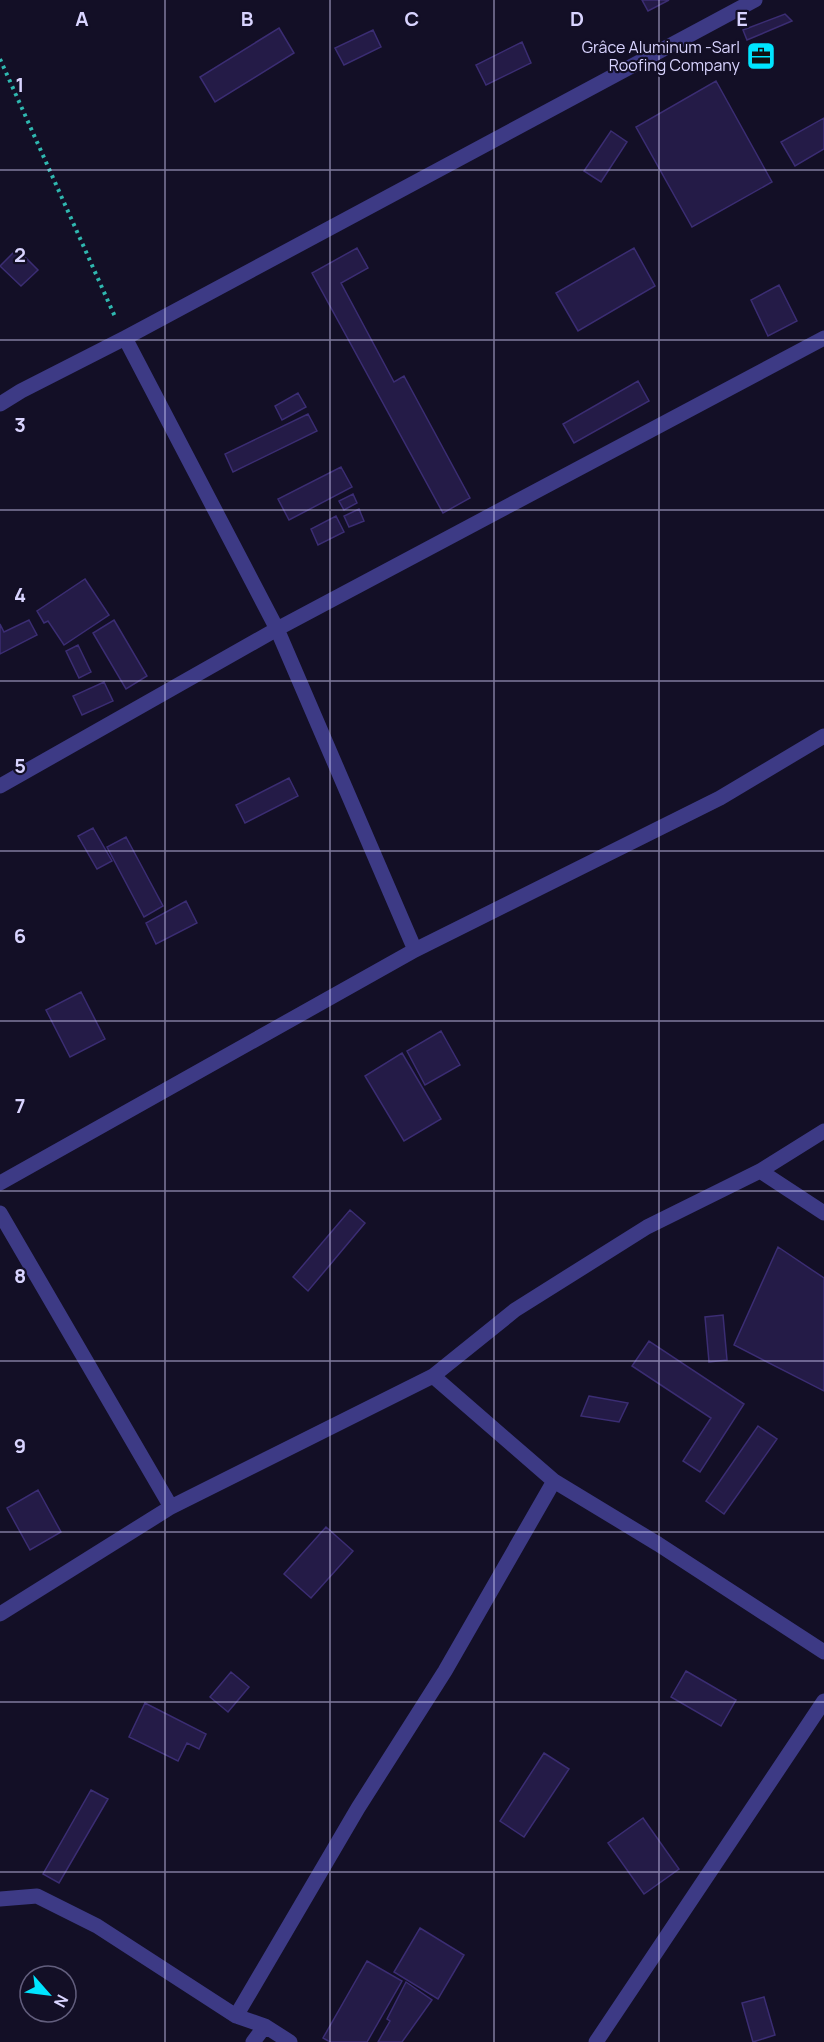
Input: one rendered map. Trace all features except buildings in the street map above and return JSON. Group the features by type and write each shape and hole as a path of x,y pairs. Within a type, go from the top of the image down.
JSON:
{"street":[{"path":"0,404 755,0"},
{"path":"125,338 277,629 415,950"},
{"path":"0,786 277,629 824,338"},
{"path":"0,1183 415,950 720,798 824,736"},
{"path":"0,1614 171,1507 433,1376 515,1310 638,1233 760,1171 824,1131"},
{"path":"760,1171 824,1213"},
{"path":"0,1213 171,1507"},
{"path":"433,1376 554,1481 658,1544 824,1652"},
{"path":"236,2016 358,1808 445,1671 554,1481"},
{"path":"596,2042 824,1701"},
{"path":"0,1899 37,1896 97,1926 236,2016 265,2026 290,2042"},
{"path":"253,2042 265,2026"}],"path":[{"path":"0,59 125,338"}],"place":[{"name":"Grâce Aluminum -Sarl Roofing Company","path":"761,56"}]}
